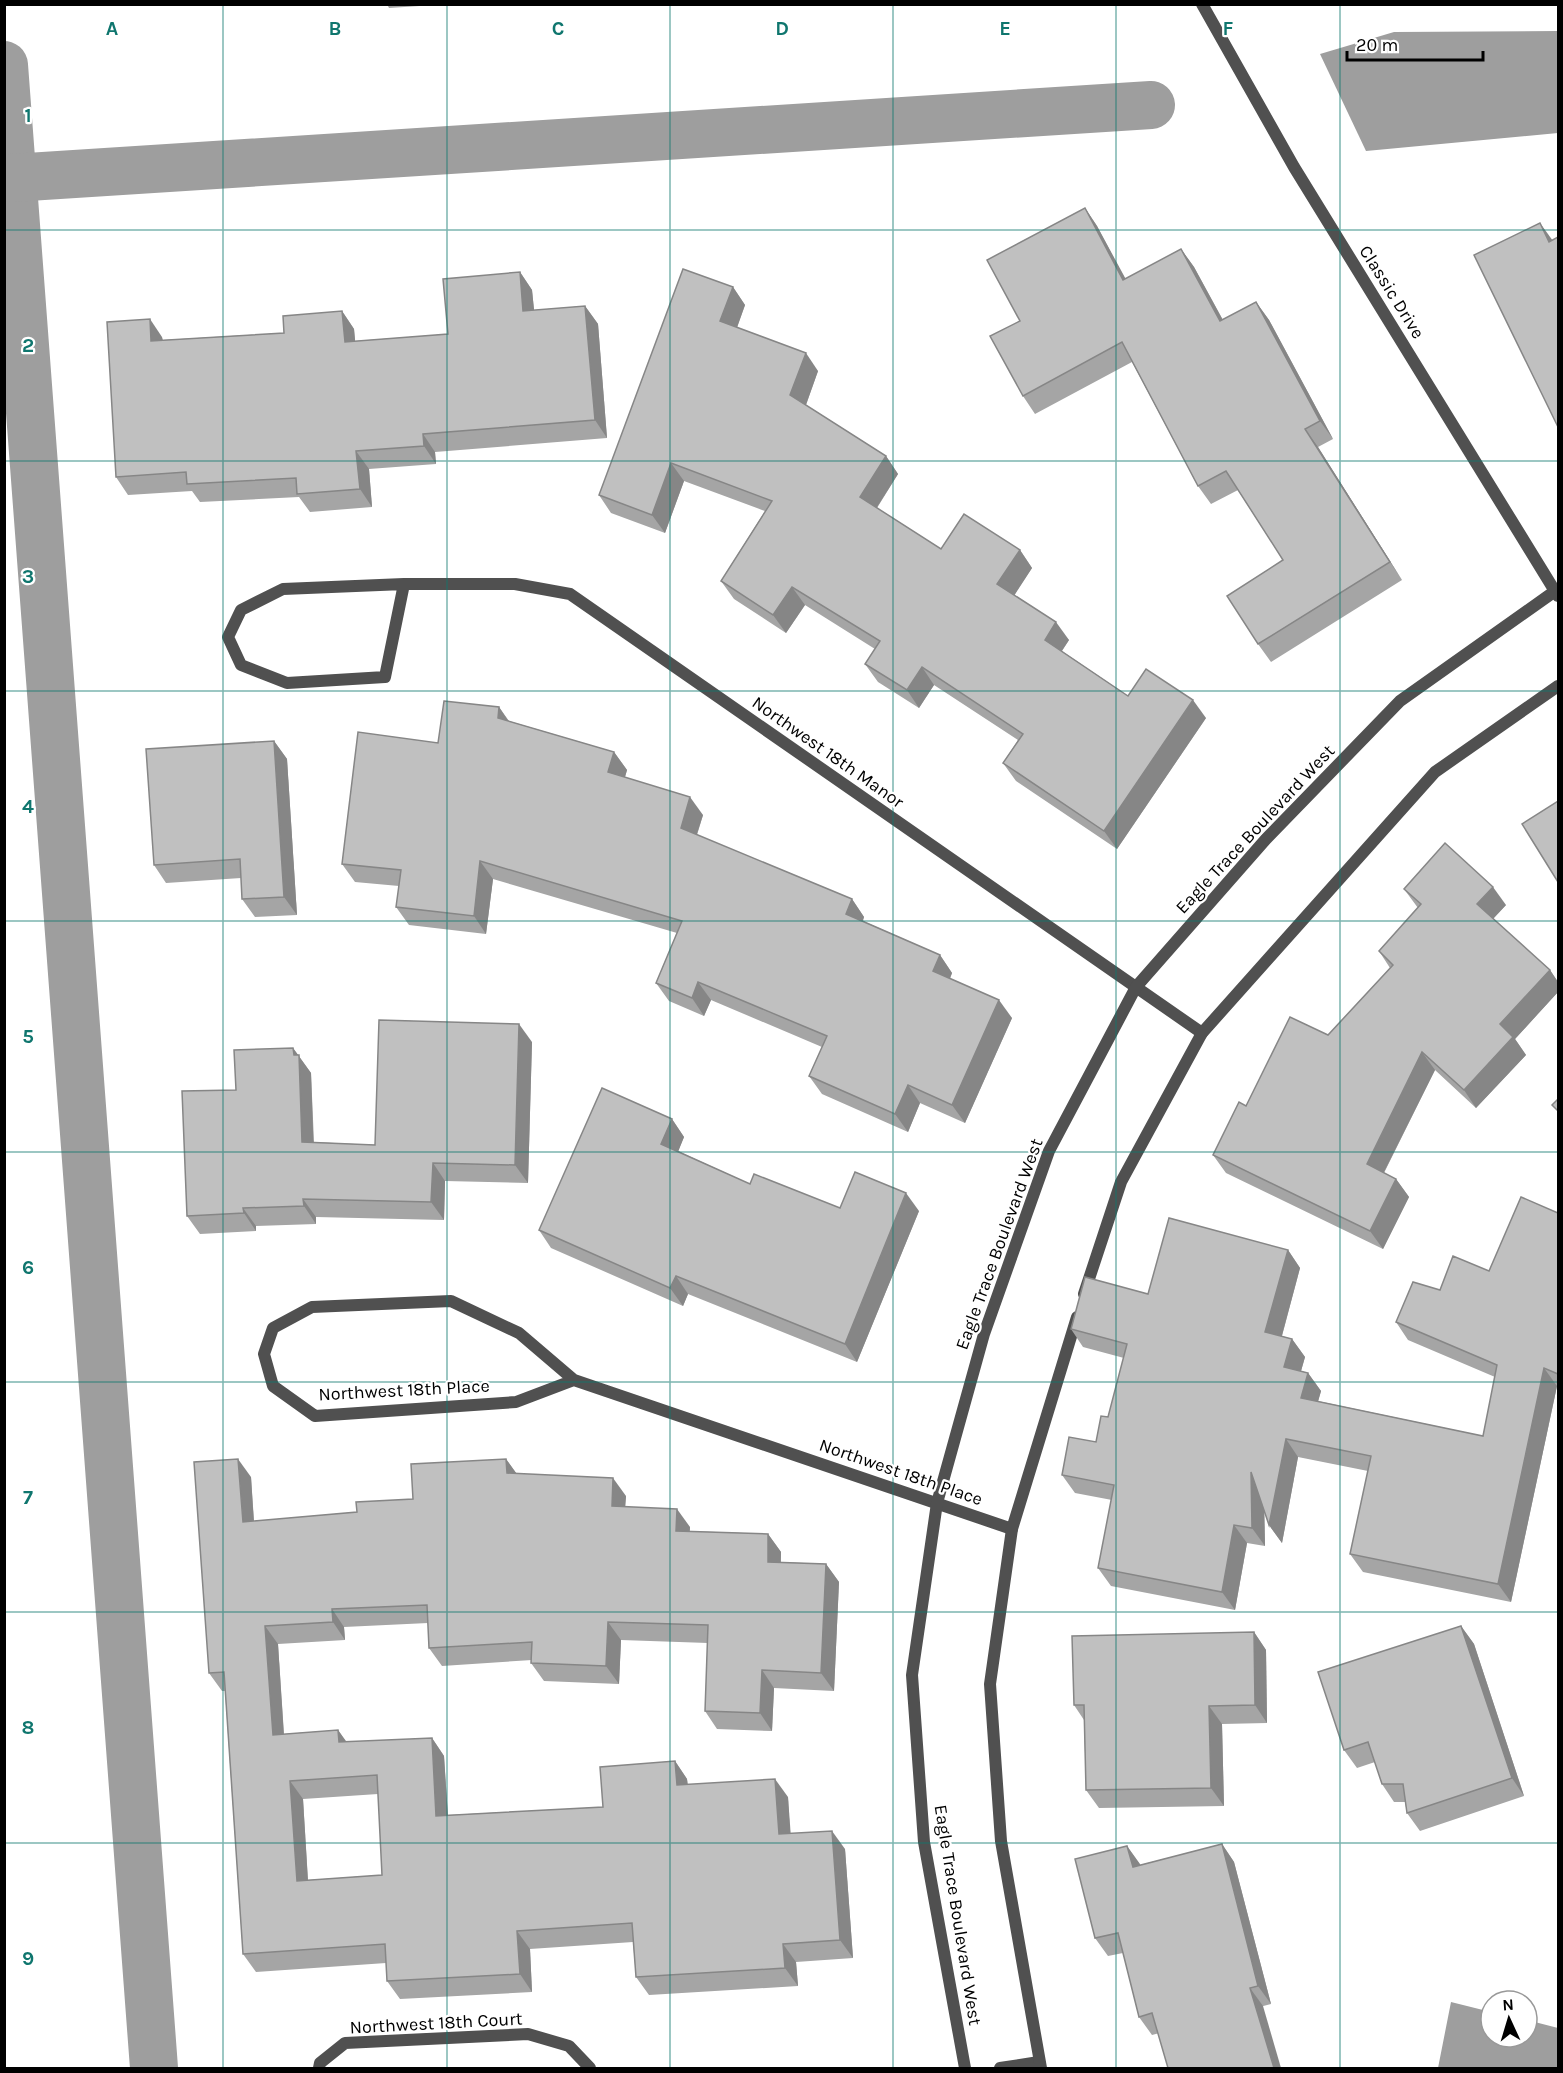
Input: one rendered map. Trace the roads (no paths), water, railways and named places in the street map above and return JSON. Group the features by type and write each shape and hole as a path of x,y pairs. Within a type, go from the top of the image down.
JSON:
{"street":[{"name":"Classic Drive","path":"1202,4 1294,167 1557,592"},
{"name":"Northwest 18th Manor","path":"404,584 385,676 287,683 241,665 228,637 241,610 283,589 404,584 515,584 570,594 1203,1034"},
{"name":"Eagle Trace Boulevard West","path":"965,2068 924,1842 912,1675 937,1503 984,1334 1049,1151 1136,987 1266,839 1400,701 1557,592"},
{"path":"1000,2068 1040,2065 1001,1841 990,1684 1012,1529 1121,1182 1203,1034 1435,772 1558,686"},
{"name":"Northwest 18th Place","path":"574,1380 516,1402 315,1416 273,1386 264,1354 273,1328 312,1307 451,1301 519,1333 574,1380 1012,1529"},
{"name":"Northwest 18th Court","path":"319,2068 320,2063 345,2043 528,2034 569,2046 590,2068"}],"waterway":[{"path":"4,65 154,2068"},
{"path":"12,178 1151,105"}]}
